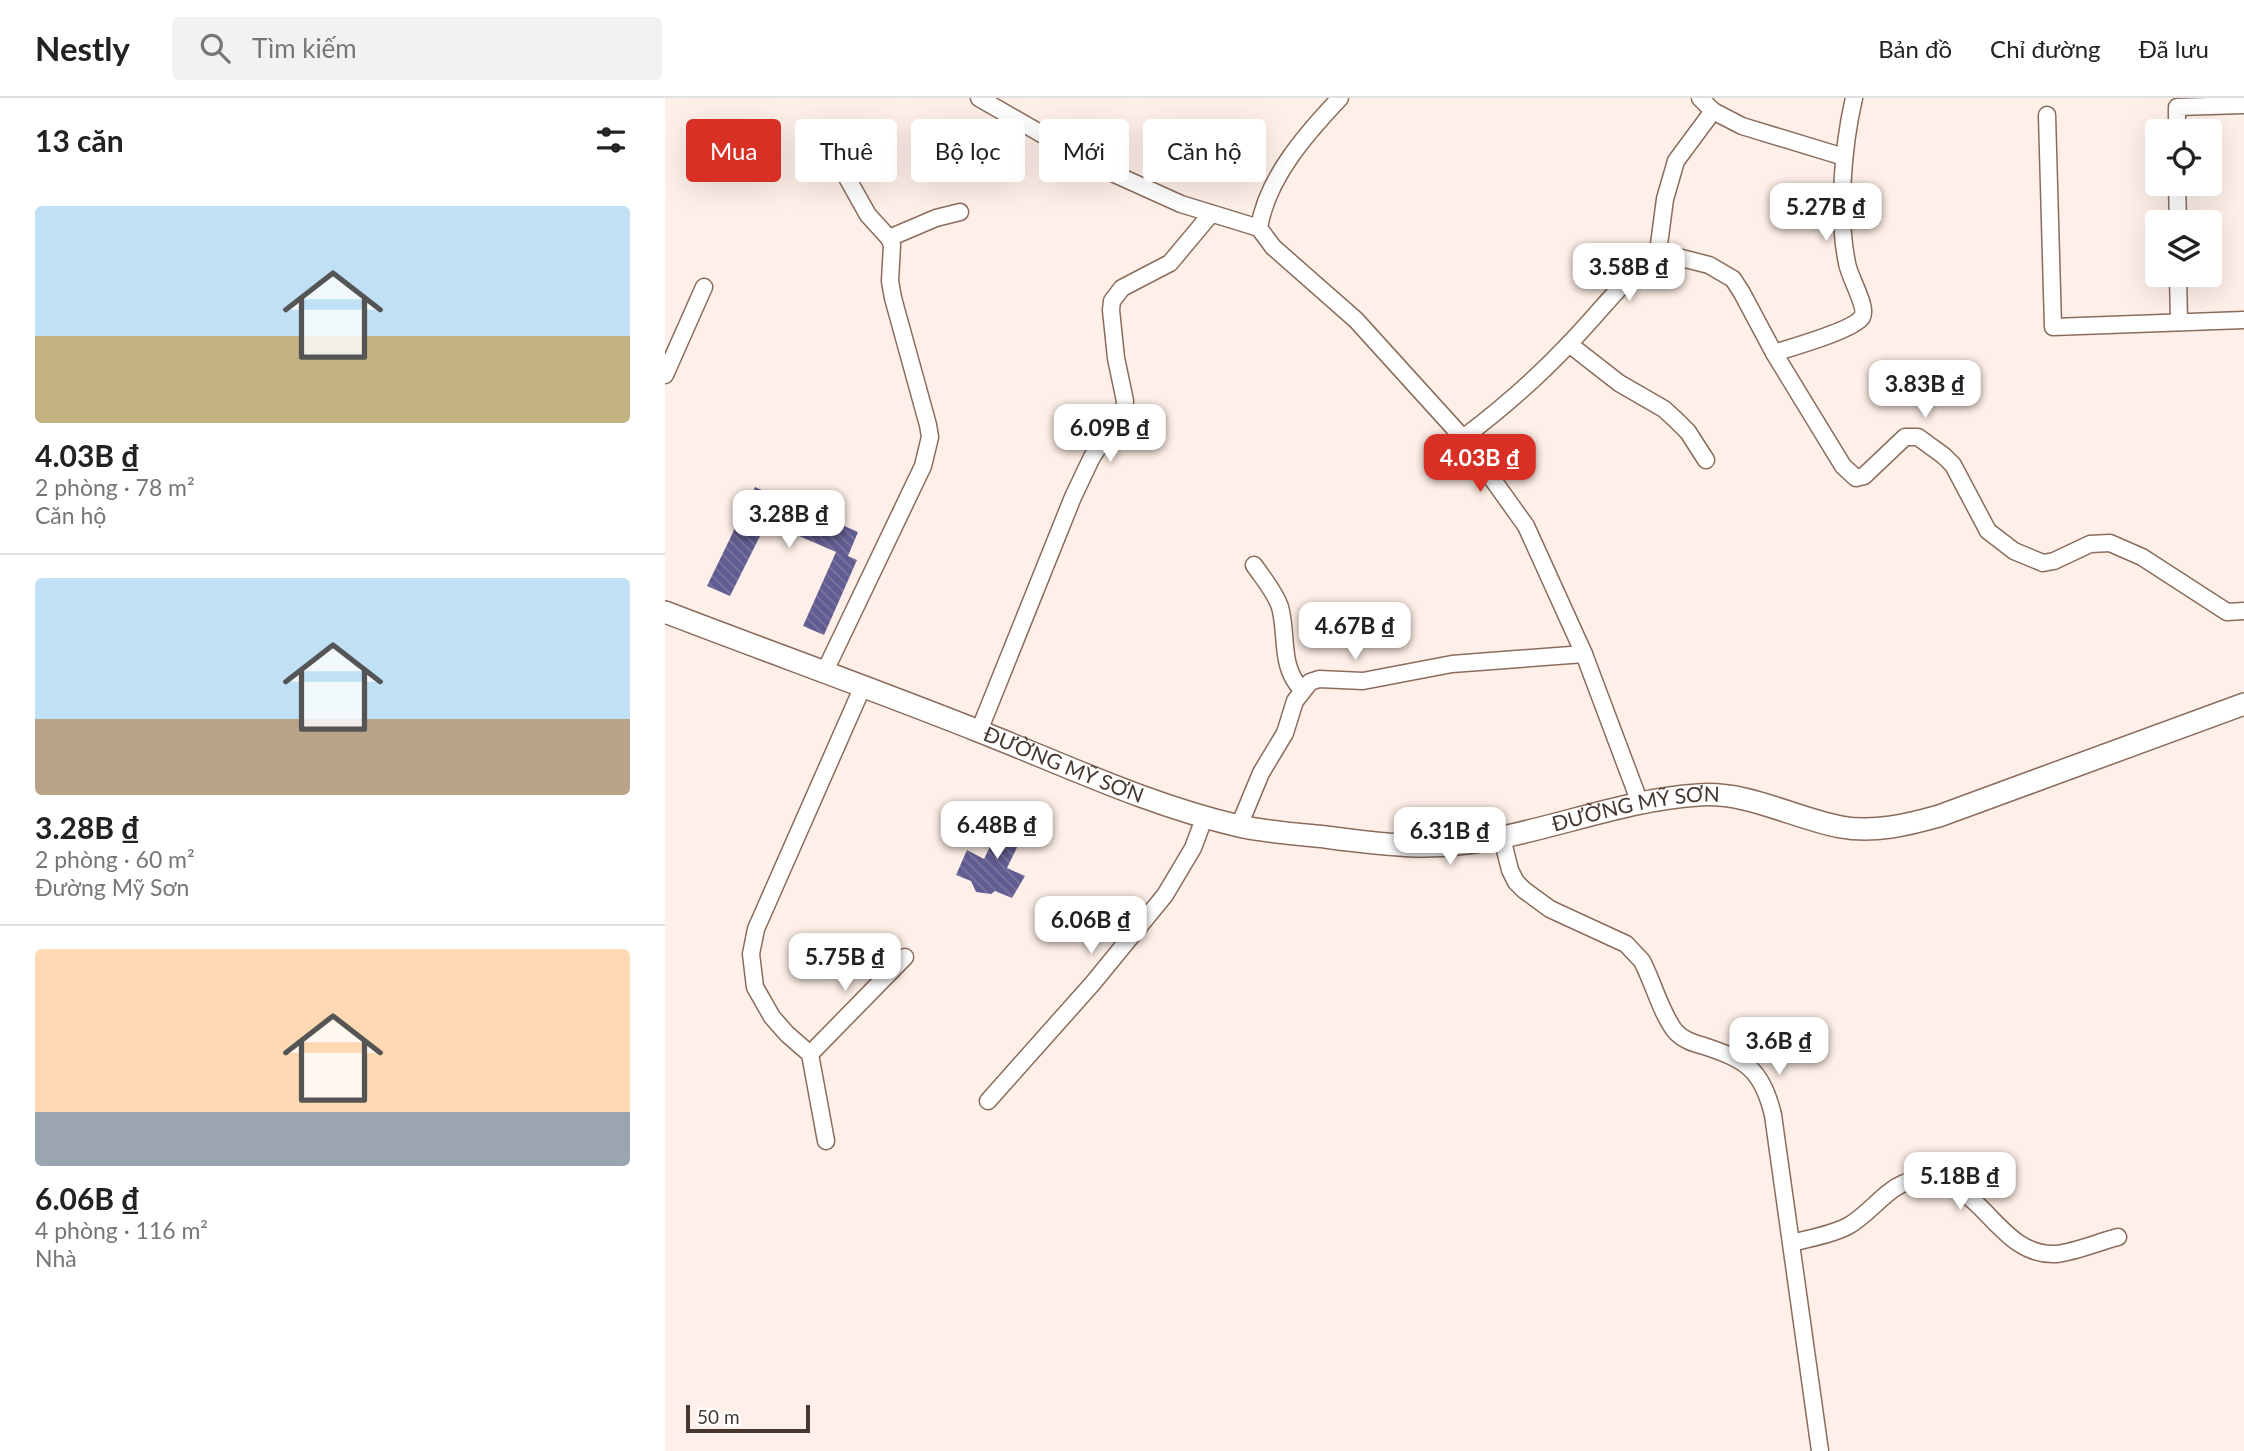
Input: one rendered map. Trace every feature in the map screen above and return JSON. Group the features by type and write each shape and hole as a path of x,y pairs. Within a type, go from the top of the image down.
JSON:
{"street":[{"path":"979,98 1099,167 1181,204 1259,228 1279,253 1356,320 1463,438 1526,526 1584,654 1640,803"},
{"path":"1259,228 1260,217 1277,177 1340,98"},
{"path":"1700,98 1713,110 1742,126 1844,157"},
{"path":"1774,353 1821,338 1860,321 1864,314 1865,309 1853,285 1844,248 1844,157 1854,98"},
{"path":"2177,119 2177,107 2244,105"},
{"path":"1463,438 1494,415 1569,344 1622,283 1658,252 1660,228 1673,169 1686,146 1713,110"},
{"path":"2047,115 2053,327 2244,320"},
{"path":"825,671 923,466 930,437 893,298 890,281 892,244 868,215 849,182"},
{"path":"889,238 936,218 960,212"},
{"path":"979,731 1073,497 1092,457 1124,410 1112,302 1122,288 1170,263 1211,214"},
{"path":"1658,252 1709,265 1733,279 1774,353 1843,466 1856,478 1864,476 1905,437 1918,437 1933,446 1953,466 1988,531 2014,551 2043,563 2054,561 2089,544 2110,543 2142,557 2227,612 2244,611"},
{"path":"665,375 704,287"},
{"path":"2178,287 2179,322"},
{"path":"1569,344 1619,383 1670,415 1688,432 1706,460"},
{"path":"1254,565 1277,599 1281,610 1288,668 1292,680 1301,690"},
{"name":"ĐƯỜNG MỸ SƠN","path":"665,612 825,671 1112,786 1205,816 1239,826 1284,833 1416,846 1458,846 1502,838 1640,803 1702,794 1730,796 1842,827 1875,829 1906,825 1939,816 2244,704"},
{"path":"1239,826 1262,773 1285,733 1295,701 1301,690 1310,682 1319,678 1363,681 1452,664 1584,654"},
{"path":"825,1141 810,1054 787,1034 761,1000 755,987 751,954 756,929 863,686"},
{"path":"988,1101 1093,983 1165,895 1193,848 1205,816"},
{"path":"1502,838 1510,870 1524,890 1550,909 1626,944 1643,961 1675,1031 1693,1043 1739,1059 1750,1068 1769,1097 1820,1451"},
{"path":"810,1054 905,957"},
{"path":"1792,1243 1845,1228 1872,1209 1895,1187 1922,1179 1937,1180 1954,1186 1970,1196 1998,1226 2023,1246 2035,1251 2057,1254 2118,1237"}],"building":[{"path":"755,487 858,532 848,556 857,560 824,635 803,626 836,552 767,522 730,596 707,586"},
{"path":"1007,812 1029,823 1007,868 1025,876 1012,898 995,891 991,894 976,892 971,881 956,875 967,850 984,859"}]}
